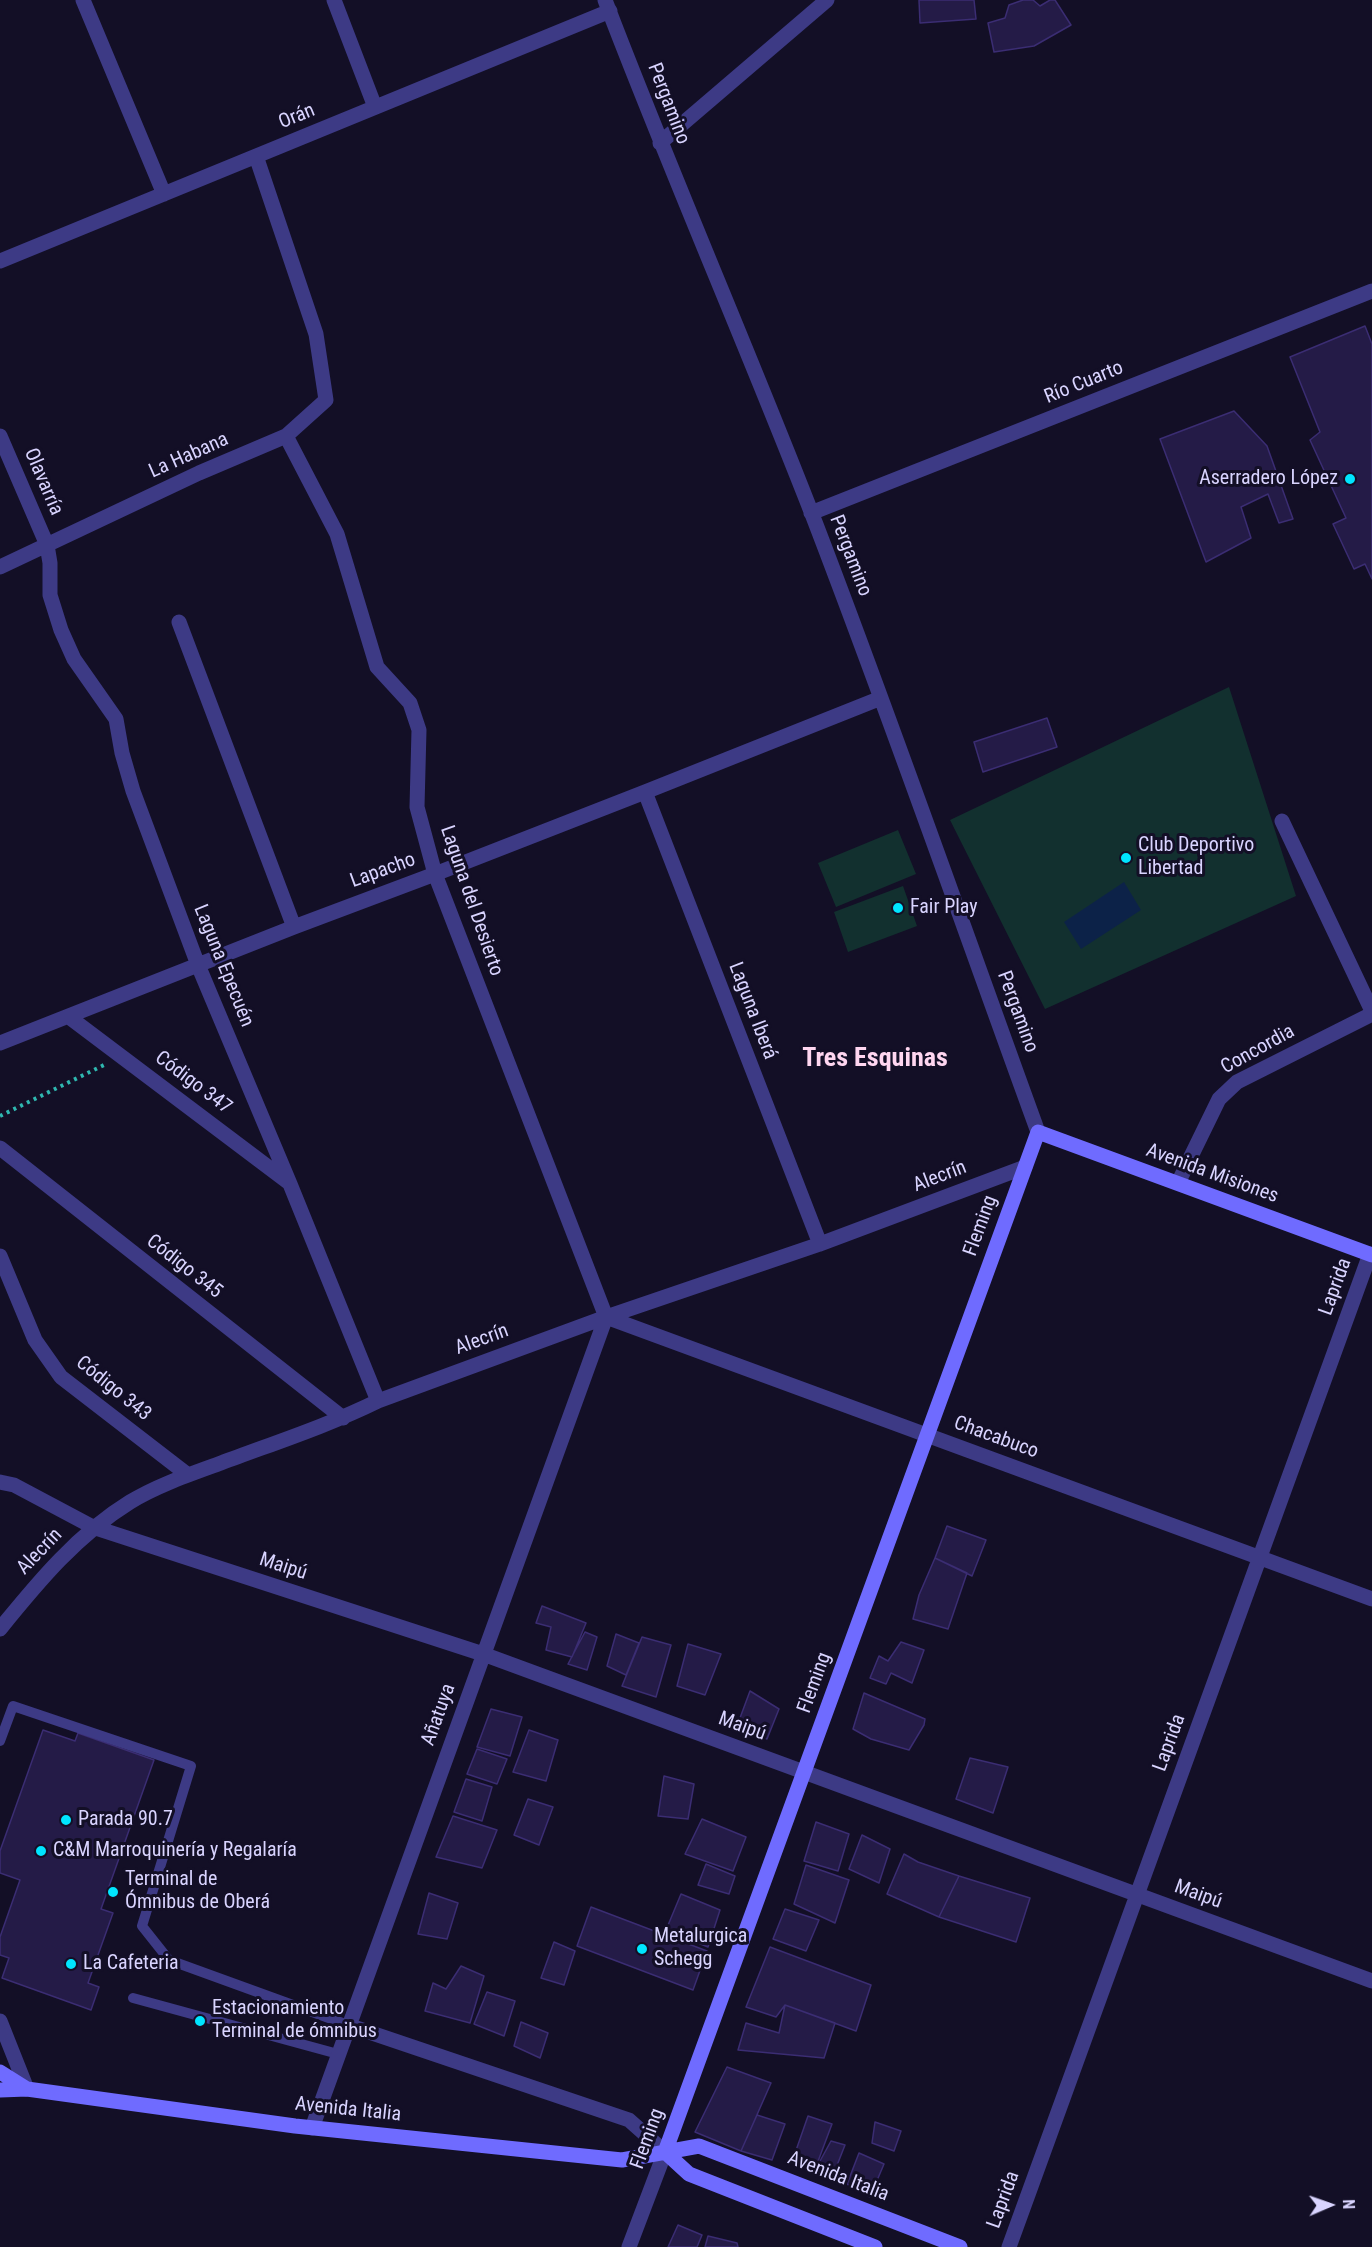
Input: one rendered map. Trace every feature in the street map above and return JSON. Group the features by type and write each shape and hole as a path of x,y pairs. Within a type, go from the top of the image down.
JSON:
{"main road":[{"name":"Fleming","path":"665,2152 1038,1132"},
{"name":"Avenida Misiones","path":"1038,1132 1371,1254"},
{"name":"Avenida Italia","path":"0,2072 27,2088"},
{"name":"Avenida Italia","path":"0,2090 27,2088 312,2128 622,2160 699,2146 960,2247"},
{"path":"665,2152 689,2174 874,2247"}],"street":[{"path":"83,0 164,194"},
{"path":"334,0 375,107"},
{"path":"660,143 826,0"},
{"name":"Orán","path":"0,261 375,107 608,6"},
{"name":"Pergamino","path":"608,6 660,143 811,513 881,698 1038,1132"},
{"name":"La Habana","path":"0,567 200,473 286,436 326,400 316,334 256,156"},
{"name":"Río Cuarto","path":"811,513 1372,291"},
{"name":"Olavarría","path":"0,436 46,545"},
{"name":"Laguna del Desierto","path":"286,436 337,534 378,667 410,703 419,730 417,807 435,874 606,1317"},
{"name":"Laguna Epecuén","path":"46,545 51,562 50,595 61,630 74,659 116,719 122,753 133,790 198,965 378,1401"},
{"path":"179,622 294,927"},
{"name":"Lapacho","path":"0,1043 881,698"},
{"name":"Laguna Iberá","path":"645,792 820,1244"},
{"path":"1282,821 1372,1013"},
{"name":"Concordia","path":"1178,1183 1219,1099 1237,1082 1372,1013"},
{"name":"Código 347","path":"69,1017 290,1184"},
{"name":"Código 345","path":"0,1148 343,1418"},
{"name":"Alecrín","path":"0,1629 28,1594 93,1527 131,1501 188,1475 343,1418 378,1401 606,1317 820,1244 1025,1167"},
{"name":"Laprida","path":"1009,2247 1371,1254"},
{"name":"Código 343","path":"0,1256 35,1340 61,1377 188,1475"},
{"name":"Chacabuco","path":"606,1317 1372,1599"},
{"name":"Añatuya","path":"312,2128 606,1317"},
{"name":"Maipú","path":"0,1482 14,1485 93,1527 483,1654 1372,1981"},
{"path":"0,2021 27,2088"},
{"path":"348,2025 629,2120 665,2152"},
{"name":"Fleming","path":"629,2247 665,2152"}],"lane":[{"path":"0,1741 13,1706 190,1766 142,1926 169,1960 348,2025"},
{"path":"133,1998 338,2054"}],"path":[{"path":"0,1116 123,1056"}],"green space":[{"name":"Club Deportivo Libertad","path":"1229,687 1296,896 1045,1009 950,820"},
{"path":"898,830 916,874 836,907 818,863"},
{"path":"903,886 917,926 848,952 834,912"}],"water":[{"path":"1124,882 1141,910 1081,949 1064,922"}],"building":[{"path":"919,0 974,0 976,19 920,23"},
{"path":"1023,0 1033,0 1040,6 1050,0 1055,0 1071,25 1034,46 994,52 988,23 1005,18 1009,5"},
{"name":"Aserradero López","path":"1365,326 1372,344 1372,579 1365,564 1354,569 1333,524 1346,518 1310,440 1320,432 1290,357"},
{"path":"1234,411 1267,446 1293,519 1279,523 1268,494 1241,507 1251,538 1206,562 1160,439"},
{"path":"1047,718 1057,747 983,772 974,742"},
{"path":"947,1526 986,1540 972,1576 935,1558"},
{"path":"935,1558 967,1573 948,1629 913,1619 919,1595"},
{"path":"542,1606 586,1623 572,1657 546,1650 551,1627 536,1623"},
{"path":"585,1632 597,1637 587,1670 568,1664"},
{"path":"616,1634 639,1643 626,1675 607,1666"},
{"path":"642,1637 671,1645 656,1697 622,1686"},
{"path":"901,1642 924,1650 912,1683 891,1673 886,1684 870,1678 879,1656 888,1661"},
{"path":"688,1644 721,1654 705,1695 677,1686"},
{"path":"750,1691 779,1709 767,1739 737,1726"},
{"path":"864,1693 925,1719 924,1725 909,1750 871,1739 853,1729"},
{"path":"491,1709 522,1717 510,1756 477,1747"},
{"path":"43,1730 75,1741 78,1733 154,1760 101,1909 113,1913 88,1983 99,1987 91,2010 2,1978 9,1958 0,1955 0,1937 20,1880 0,1873 0,1851"},
{"path":"529,1730 558,1740 546,1781 513,1772"},
{"path":"477,1749 507,1759 497,1784 467,1774"},
{"path":"970,1758 1008,1767 993,1813 956,1799"},
{"path":"664,1776 694,1784 688,1819 658,1816"},
{"path":"466,1779 492,1787 482,1821 454,1812"},
{"path":"528,1799 553,1807 539,1845 514,1835"},
{"path":"453,1816 497,1830 482,1868 436,1857"},
{"path":"702,1819 746,1837 733,1871 685,1854"},
{"path":"816,1822 849,1834 838,1871 804,1861"},
{"path":"862,1835 890,1849 879,1883 849,1869"},
{"path":"904,1854 918,1862 959,1876 939,1917 887,1894"},
{"path":"706,1864 735,1876 729,1894 698,1885"},
{"path":"806,1865 849,1880 835,1923 794,1904"},
{"path":"959,1876 1030,1898 1016,1942 939,1917"},
{"path":"429,1893 458,1903 447,1939 418,1934"},
{"path":"681,1894 720,1910 708,1947 666,1930"},
{"name":"Metalurgica Schegg","path":"591,1907 707,1951 693,1990 577,1946"},
{"path":"785,1909 819,1920 806,1951 773,1939"},
{"path":"554,1942 575,1951 564,1985 541,1978"},
{"path":"770,1947 871,1985 856,2031 785,2005 776,2017 746,2007"},
{"path":"461,1966 484,1976 470,2023 425,2011 433,1983 446,1989"},
{"path":"487,1992 515,2001 504,2036 474,2024"},
{"path":"785,2005 835,2023 824,2058 738,2050 746,2023 779,2033"},
{"path":"521,2022 548,2033 540,2058 514,2046"},
{"path":"727,2067 771,2083 741,2151 695,2132"},
{"path":"757,2115 785,2124 772,2160 741,2151"},
{"path":"808,2116 832,2124 814,2172 793,2159"},
{"path":"875,2122 901,2131 894,2151 872,2143"},
{"path":"831,2141 845,2145 832,2178 814,2172"},
{"path":"859,2153 884,2164 870,2197 847,2184"},
{"path":"678,2225 702,2235 697,2247 668,2247"},
{"path":"708,2236 737,2243 738,2247 705,2247"}],"place":[{"name":"Aserradero López","path":"1350,479"},
{"name":"Club Deportivo Libertad","path":"1126,858"},
{"name":"Fair Play","path":"898,908"},
{"name":"Parada 90.7","path":"66,1820"},
{"name":"C&M Marroquinería y Regalaría","path":"41,1851"},
{"name":"Terminal de Ómnibus de Oberá","path":"113,1892"},
{"name":"Metalurgica Schegg","path":"642,1949"},
{"name":"La Cafeteria","path":"71,1964"},
{"name":"Estacionamiento Terminal de ómnibus","path":"200,2021"}],"district":[{"name":"Tres Esquinas","path":"875,1059"}]}
